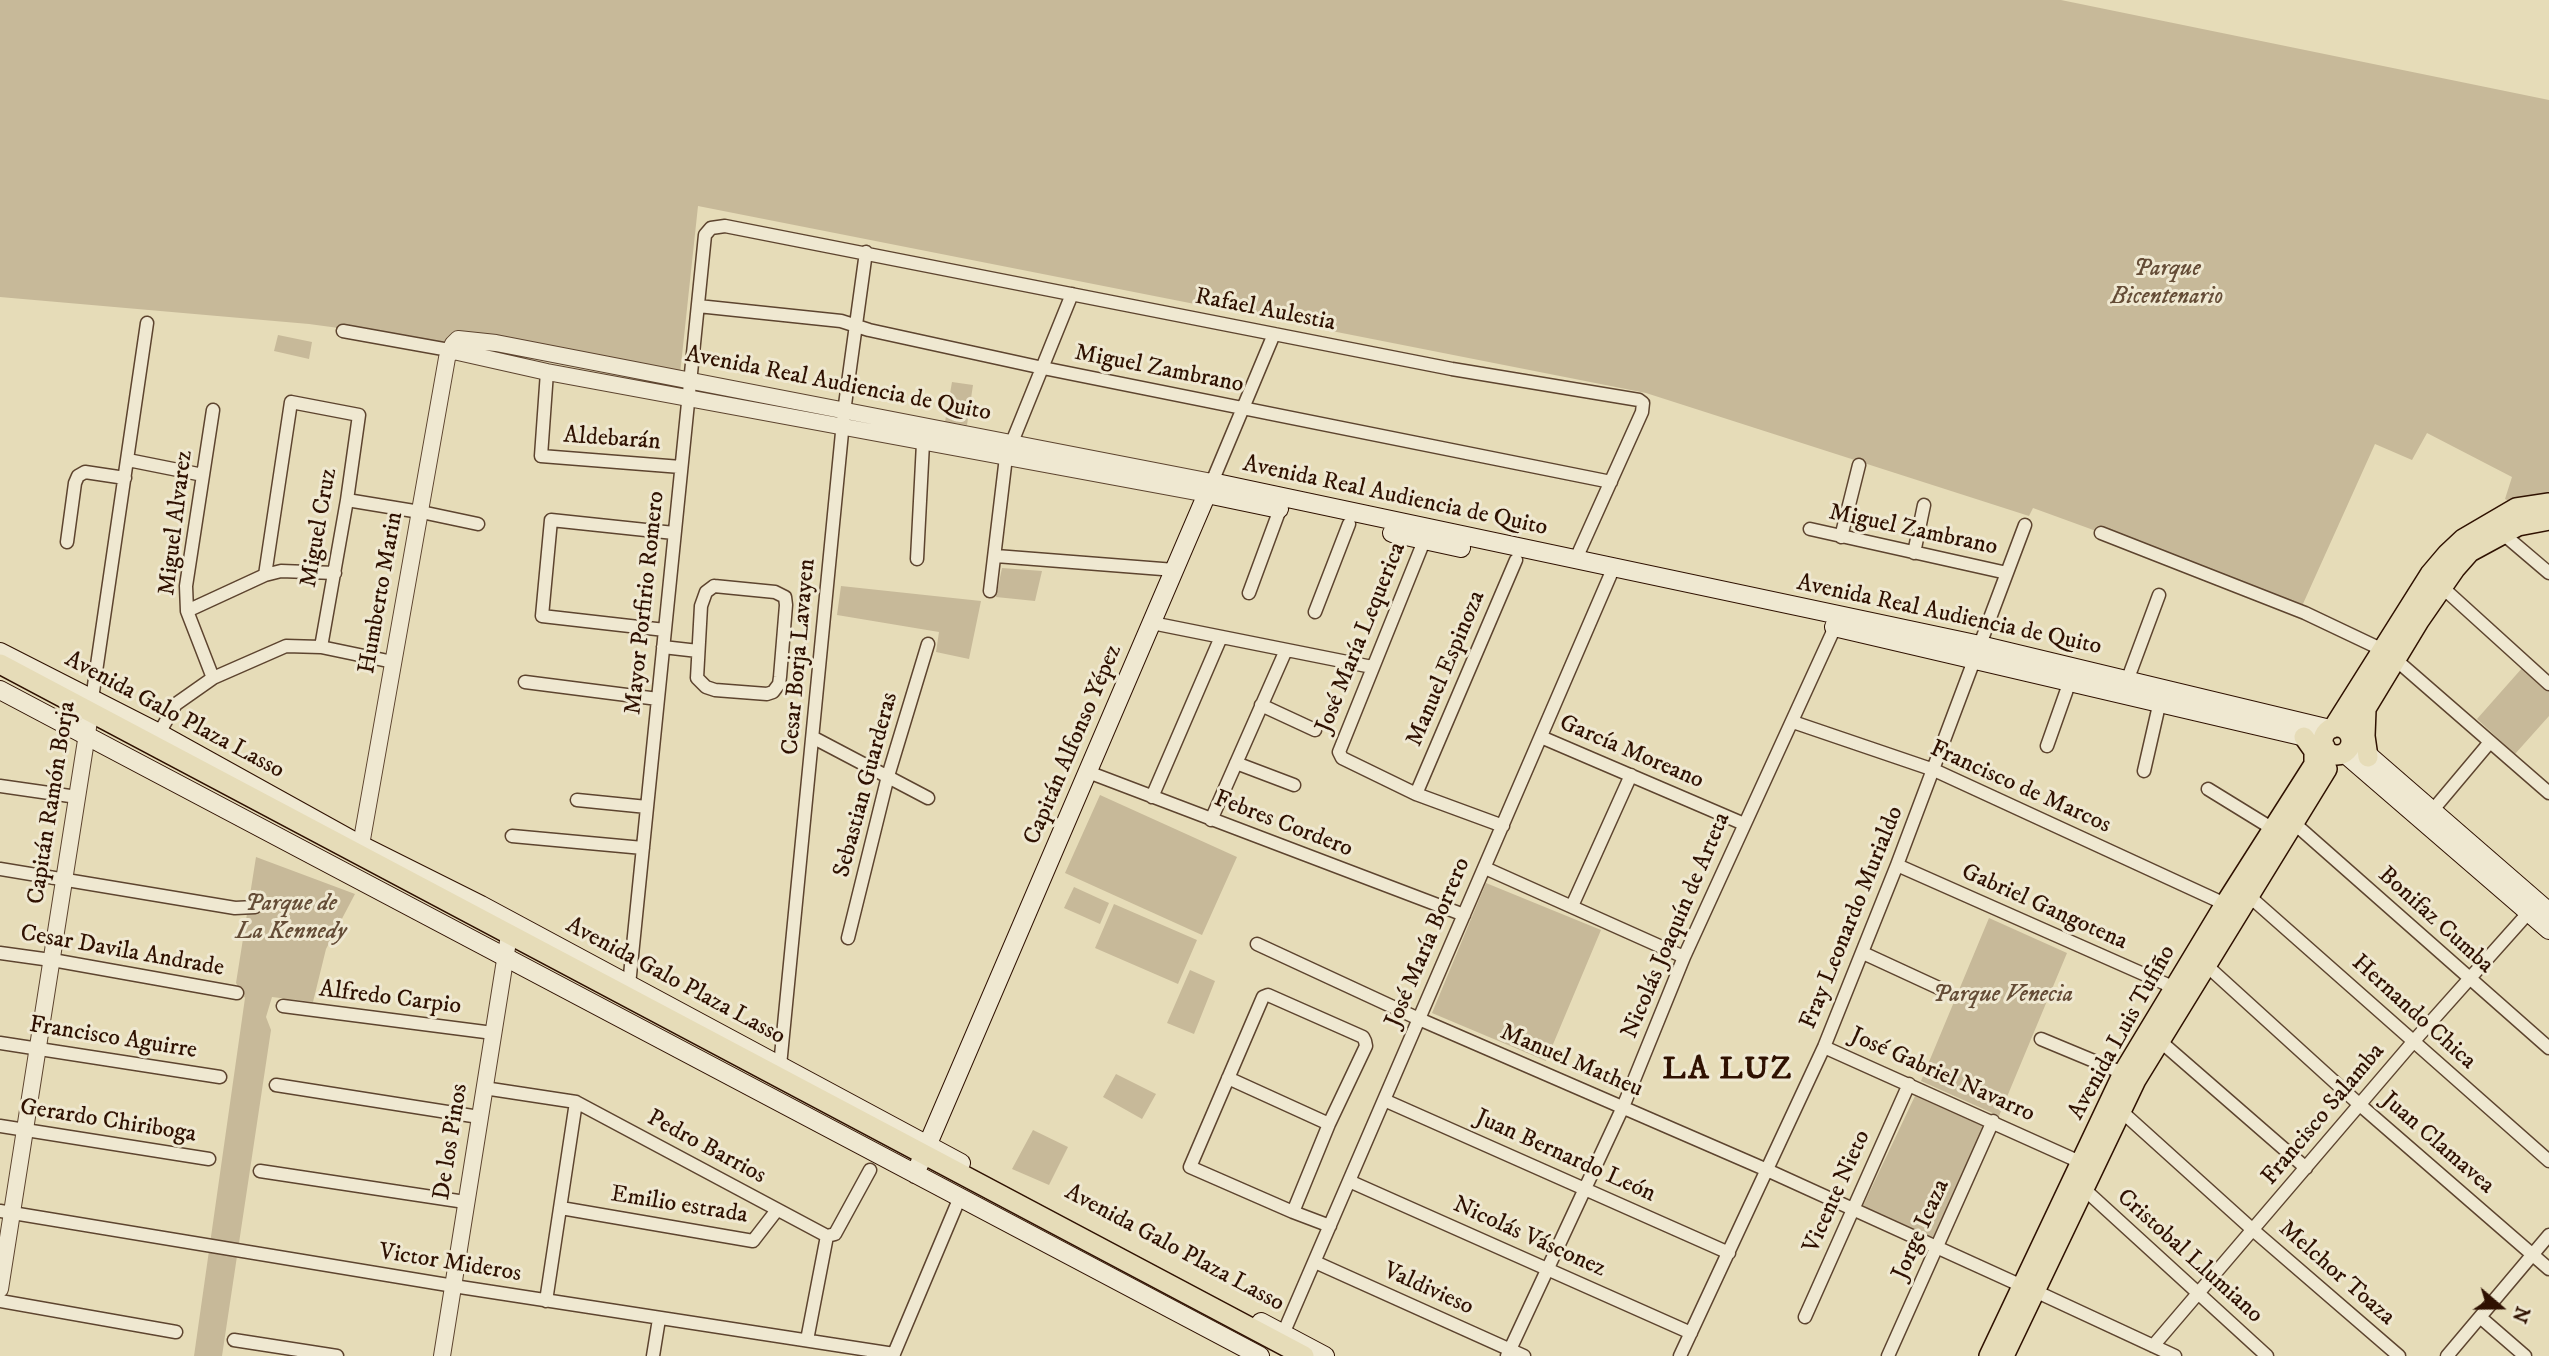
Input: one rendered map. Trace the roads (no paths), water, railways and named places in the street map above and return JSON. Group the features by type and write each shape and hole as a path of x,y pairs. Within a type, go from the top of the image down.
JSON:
{"main road":[{"name":"Avenida Real Audiencia de Quito","path":"1210,488 1280,509 1424,541 1516,560 1611,574 2127,681 2337,741 2549,930"},
{"name":"Avenida Real Audiencia de Quito","path":"1210,488 1575,561 1611,574 1835,627 1978,652 2070,681 2304,737 2337,741"},
{"name":"Capitán Alfonso Yépez","path":"922,1160 1210,488"},
{"name":"Avenida Luis Tufiño","path":"2413,617 2430,574 2463,539 2516,508 2549,503"},
{"name":"Avenida Luis Tufiño","path":"2052,1238 2080,1162 2130,1076 2175,988 2225,904 2295,824 2337,741 2413,617 2470,552 2518,526 2549,520"},
{"name":"Avenida Galo Plaza Lasso","path":"0,652 89,718"},
{"name":"Avenida Luis Tufiño","path":"2000,1350 2052,1238 2082,1188 2120,1111 2130,1076 2160,1041 2249,895 2273,829 2314,766 2367,705 2389,654"},
{"name":"Avenida Galo Plaza Lasso","path":"0,664 89,718 507,946 1304,1356"},
{"name":"Avenida Galo Plaza Lasso","path":"0,678 89,718"},
{"name":"Avenida Galo Plaza Lasso","path":"0,690 89,718 159,733 361,845 481,905 780,1066 922,1160 1287,1356"},
{"path":"2367,705 2364,720 2368,757"},
{"path":"2304,737 2313,749 2314,766"},
{"path":"2337,741 2368,757 2549,912"},
{"name":"Avenida Galo Plaza Lasso","path":"922,1160 960,1196 1260,1356"},
{"name":"Avenida Galo Plaza Lasso","path":"922,1160 1114,1247 1325,1356"}],"street":[{"name":"Rafael Aulestia","path":"710,228 725,226 866,252 1452,369 1639,400 1643,402 1642,412 1575,561"},
{"name":"Mayor Porfirio Romero","path":"629,985 705,235 710,228"},
{"name":"Cesar Borja Lavayen","path":"780,1066 844,419 854,325 866,252"},
{"path":"990,591 1008,451 1072,294"},
{"name":"Miguel Zambrano","path":"698,306 841,321 869,331 1044,368 1611,482"},
{"name":"Capitán Ramón Borja","path":"0,1289 6,1212 25,1130 65,880 147,323"},
{"name":"Avenida Real Audiencia de Quito","path":"343,331 688,397 844,419 923,443 1008,451"},
{"name":"Capitán Alfonso Yépez","path":"1210,488 1274,334"},
{"name":"Avenida Real Audiencia de Quito","path":"449,350 455,341 466,338 690,381 844,419 1210,488"},
{"name":"Humberto Marin","path":"361,845 449,350"},
{"name":"Aldebarán","path":"547,372 541,456 681,467"},
{"name":"Miguel Cruz","path":"265,575 291,402 359,415 321,647"},
{"name":"Miguel Alvarez","path":"213,410 186,586 187,611 213,678"},
{"path":"917,559 923,443"},
{"path":"128,460 203,475"},
{"path":"1841,537 1859,465"},
{"path":"66,542 78,476 85,472 125,478"},
{"path":"347,500 478,524"},
{"path":"1914,553 1924,505"},
{"path":"1249,593 1280,509"},
{"path":"665,630 542,616 551,520 674,533"},
{"path":"1315,612 1349,524"},
{"name":"Fray Leonardo Murialdo","path":"1680,1356 1824,1047 1934,770 2025,525"},
{"name":"Miguel Zambrano","path":"1811,529 2007,573"},
{"path":"2101,533 2305,613 2389,654 2549,793"},
{"path":"2502,533 2549,573"},
{"name":"José María Lequerica","path":"1416,794 1342,758 1339,752 1424,541"},
{"path":"996,556 1175,570"},
{"name":"Manuel Espinoza","path":"1416,794 1516,560"},
{"path":"187,611 265,575 281,571 334,573"},
{"name":"José María Borrero","path":"1283,1334 1611,574"},
{"path":"715,586 765,591 780,593 785,597 780,677 773,692 751,693 706,687 697,678 698,651 701,606 709,588 715,586"},
{"path":"2442,587 2547,679"},
{"path":"2127,681 2159,595"},
{"path":"1152,623 1372,667"},
{"name":"Nicolás Joaquín de Arteta","path":"1508,1353 1623,1107 1684,957 1835,627"},
{"path":"1152,797 1221,637"},
{"name":"Sebastian Guarderas","path":"848,938 888,776 928,644"},
{"path":"159,733 176,704 213,678 286,646 321,647 393,662"},
{"path":"663,647 698,651"},
{"path":"1210,820 1286,650"},
{"path":"2047,746 2070,681"},
{"path":"526,682 658,699"},
{"path":"2144,771 2160,702"},
{"path":"1262,705 1315,730"},
{"name":"Francisco de Marcos","path":"1793,722 1934,770 2225,904"},
{"name":"García Moreano","path":"1541,737 1744,824"},
{"path":"814,738 928,798"},
{"path":"2432,811 2490,742"},
{"path":"1236,763 1294,785"},
{"name":"Febres Cordero","path":"1088,772 1464,915"},
{"path":"1572,906 1630,775"},
{"path":"0,786 77,797"},
{"path":"2208,789 2273,829"},
{"path":"1416,794 1503,826"},
{"path":"577,800 647,807"},
{"name":"Bonifaz Cumba","path":"2295,824 2549,1048"},
{"path":"512,836 643,848"},
{"name":"Gabriel Gangotena","path":"1897,866 2175,988"},
{"path":"1485,868 1684,957"},
{"path":"0,869 235,908 255,907"},
{"name":"Hernando Chica","path":"2249,895 2549,1161"},
{"name":"Francisco Salamba","path":"2153,1346 2413,1042 2529,912"},
{"name":"Manuel Matheu","path":"1257,944 1419,1019 1767,1170 2175,1356"},
{"name":"De los Pinos","path":"442,1356 507,946"},
{"name":"Cesar Davila Andrade","path":"0,953 237,993"},
{"path":"1863,953 1941,989"},
{"name":"Juan Clamavea","path":"2206,965 2360,1105 2549,1269"},
{"path":"1293,1212 1329,1124 1366,1046 1363,1037 1265,995 1190,1167 1293,1212 1330,1226"},
{"name":"Alfredo Carpio","path":"283,1006 493,1033"},
{"path":"2041,1039 2130,1076"},
{"path":"2160,1041 2306,1168"},
{"name":"Francisco Aguirre","path":"0,1043 220,1077"},
{"name":"José Gabriel Navarro","path":"1824,1047 2080,1162"},
{"path":"1228,1078 1329,1124"},
{"name":"Vicente Nieto","path":"1805,1317 1909,1084"},
{"path":"276,1086 479,1117"},
{"name":"Pedro Barrios","path":"484,1088 576,1102 827,1236"},
{"name":"Juan Bernardo León","path":"1384,1100 1729,1253"},
{"path":"547,1301 576,1102"},
{"name":"Melchor Toaza","path":"2120,1111 2399,1356"},
{"name":"Jorge Icaza","path":"1888,1356 1993,1121"},
{"name":"Gerardo Chiriboga","path":"0,1126 209,1159"},
{"path":"807,1340 827,1236 835,1234 870,1170"},
{"path":"260,1171 465,1202"},
{"name":"Nicolás Vásconez","path":"1349,1181 1691,1334"},
{"name":"Cristobal Llumiano","path":"2082,1188 2267,1356"},
{"path":"894,1355 960,1196"},
{"name":"Emilio estrada","path":"561,1208 753,1241 777,1210"},
{"name":"Victor Mideros","path":"6,1212 894,1355"},
{"path":"2447,1356 2549,1235"},
{"name":"Valdivieso","path":"1315,1262 1508,1353 1524,1356"},
{"path":"0,1301 176,1332"},
{"path":"2480,1317 2525,1356"},
{"path":"653,1356 659,1319"},
{"path":"234,1340 337,1356"}],"district":[{"name":"LA LUZ","path":"1728,1071"}],"park label":[{"name":"Parque Bicentenario","path":"2167,284"},
{"name":"Parque de La Kennedy","path":"291,919"},
{"name":"Parque Venecia","path":"2003,996"}]}
